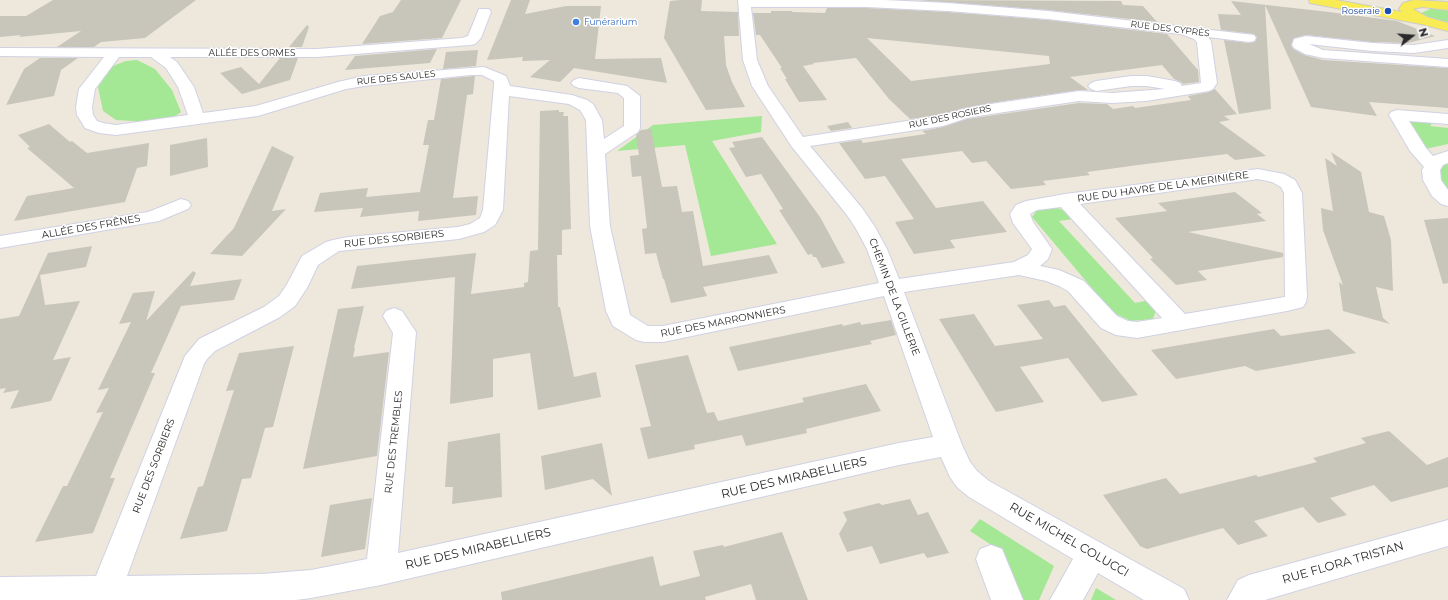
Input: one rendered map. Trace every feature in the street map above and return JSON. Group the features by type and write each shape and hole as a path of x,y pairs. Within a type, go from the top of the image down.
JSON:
{"main road":[{"path":"1448,6 1422,3 1408,6 1362,5 1315,0 1422,20 1448,27"},
{"path":"1408,6 1406,8 1408,12 1422,20"}],"street":[{"path":"1422,3 1438,0"},
{"name":"RUE DES CYPRÈS","path":"744,2 867,3 962,9 1016,20 1090,20 1249,38"},
{"name":"CHEMIN DE LA GILLERIE","path":"744,2 750,60 760,86 798,144 855,212 877,249 949,445 960,469 967,479"},
{"name":"ALLÉE DES ORMES","path":"0,52 338,52 462,42 470,41 474,38 484,12"},
{"name":"RUE DES ROSIERS","path":"798,144 943,121 990,108 1079,96 1112,98 1146,96 1194,90 1208,86 1204,41 1199,36 1185,31"},
{"path":"1448,44 1414,49 1372,47 1311,41 1298,42 1299,45 1310,51 1322,54 1448,63"},
{"path":"114,53 87,89 84,107 85,115 91,124 99,128 116,130 197,119 186,87 172,65 155,53"},
{"name":"RUE DES SAULES","path":"197,119 258,111 342,85 364,81 484,71 501,79 502,90"},
{"path":"579,83 622,89 632,96 632,128 596,152"},
{"name":"RUE DES MARRONNIERS","path":"502,90 572,100 581,103 587,108 594,120 600,226 617,311 621,320 644,334 662,334 892,288"},
{"name":"RUE DES SORBIERS","path":"86,594 191,369 199,353 207,345 256,321 287,301 296,288 309,261 333,246 348,243 468,231 477,228 488,221 493,210 502,90"},
{"path":"1433,168 1419,151 1397,115 1448,120"},
{"path":"1448,156 1436,161 1431,170 1432,180 1439,192 1448,200"},
{"name":"RUE DU HAVRE DE LA MERINIÈRE","path":"892,288 1019,268 1035,260 1041,254 1042,249 1023,223 1020,214 1024,209 1033,205 1258,174 1278,178 1288,184 1293,193 1295,302 1137,330 1116,327 1109,322 1076,286 1067,281 1051,275 1019,268"},
{"name":"RUE DU HAVRE DE LA MERINIÈRE","path":"1065,200 1180,323"},
{"name":"ALLÉE DES FRÊNES","path":"0,242 152,217 181,205"},
{"name":"RUE DES TREMBLES","path":"382,571 405,332 394,316"},
{"name":"RUE DES MIRABELLIERS","path":"0,592 86,594 262,589 311,584 382,571 899,454 949,445"},
{"name":"RUE MICHEL COLUCCI","path":"967,479 979,489 1173,600"},
{"name":"RUE FLORA TRISTAN","path":"1243,600 1249,590 1448,533"},
{"path":"1066,600 1092,553"},
{"path":"991,559 1008,600"}],"green space":[{"path":"1435,7 1448,9 1448,22 1430,18 1421,13"},
{"path":"137,60 155,69 172,90 181,112 168,119 150,122 116,120 103,111 98,87 113,66 126,61"},
{"path":"762,116 761,132 712,141 777,244 711,256 685,145 617,151 653,125"},
{"path":"1411,122 1433,122 1430,126 1448,128 1448,144 1425,149 1410,126"},
{"path":"1448,162 1448,194 1437,174 1442,164"},
{"path":"1056,207 1067,212 1073,219 1059,221 1135,303 1150,300 1157,307 1153,319 1131,321 1112,312 1032,217 1037,210"},
{"path":"980,519 1054,566 1039,600 1023,600 999,550 970,531"},
{"path":"1096,588 1116,600 1091,600"}],"building":[{"path":"53,0 196,0 145,38 101,42 94,47 57,47 81,31 19,37 21,35 0,37 0,16 26,16"},
{"path":"401,0 461,0 442,38 362,44 380,16 393,12"},
{"path":"511,0 530,0 525,14 566,6 601,6 595,59 661,58 667,83 574,68 560,82 530,77 550,60 522,61 523,57 487,60"},
{"path":"702,0 701,11 738,12 739,36 724,36 726,65 732,82 745,107 706,110 664,38 670,1"},
{"path":"916,0 1121,1 1123,5 1143,6 1157,22 1048,10"},
{"path":"1231,1 1329,12 1397,21 1435,36 1408,43 1372,42 1306,35 1294,38 1291,45 1293,49 1304,55 1323,60 1448,68 1448,108 1369,102 1377,116 1311,107 1265,5 1271,109 1239,114 1224,40 1249,43 1255,42 1257,37 1254,34 1221,30 1218,14 1241,15"},
{"path":"827,8 867,8 948,12 1048,20 1167,34 1198,70 1199,82 1183,84 1174,79 1162,65 1070,77 1088,90 991,103 964,108 940,115 910,119 889,99 856,58 813,63 814,64 803,66 827,100 799,102 785,79 787,79 780,68 782,68 760,35 756,35 753,13 792,11 825,13","holes":["867,38 1049,56 1050,64 911,81"]},
{"path":"307,25 309,27 302,47 289,47"},
{"path":"437,49 430,63 345,70 355,56"},
{"path":"478,50 476,66 443,69 446,52"},
{"path":"40,58 78,58 61,70 54,96 6,105 24,69"},
{"path":"280,58 298,58 290,80 242,94 220,73 241,67 259,84"},
{"path":"475,76 473,94 467,95 453,198 478,196 476,215 418,221 419,211 360,217 363,208 314,212 320,193 368,188 366,197 420,192 429,145 423,145 428,120 434,120 441,79"},
{"path":"1215,89 1237,114 1224,116 1230,120 1219,122 1266,156 1235,160 1227,154 1138,165 1087,172 1090,175 1043,181 1046,185 1011,189 986,161 972,163 962,151 901,159 936,208 983,201 1007,232 950,240 955,248 914,254 895,222 914,219 885,176 865,179 839,143 861,140 863,143 926,134 922,131 943,127 967,119 1079,103 1107,104 1113,109 1133,106 1135,108 1191,100 1188,96 1209,92"},
{"path":"559,110 559,112 564,112 563,116 568,116 571,229 562,230 562,255 557,255 558,307 560,307 574,377 596,372 601,397 538,410 530,353 493,359 493,397 450,404 455,277 351,289 357,266 476,253 471,294 524,287 524,283 528,282 530,251 538,250 540,111"},
{"path":"848,122 852,128 831,131 827,126"},
{"path":"49,124 70,142 72,141 87,153 149,143 147,166 137,168 125,202 14,221 27,196 74,188 27,148 30,147 18,135"},
{"path":"651,129 662,187 677,186 682,212 693,211 703,266 769,255 778,273 703,287 707,296 671,303 656,253 645,254 642,229 647,228 641,176 632,177 630,156 639,155 636,135 641,130"},
{"path":"762,137 820,217 845,263 822,268 816,257 813,257 812,254 808,255 779,210 783,209 761,174 746,177 729,148 735,147 732,142"},
{"path":"207,138 208,167 170,176 170,145"},
{"path":"272,146 294,157 272,211 286,209 242,256 210,254 234,228"},
{"path":"1331,152 1361,172 1369,212 1384,216 1391,240 1393,291 1376,287 1383,318 1390,324 1343,311 1339,282 1343,285 1323,230 1321,208 1333,211 1325,158 1337,166"},
{"path":"1235,192 1262,213 1257,214 1266,221 1188,232 1283,253 1283,257 1198,271 1207,280 1176,285 1150,259 1153,258 1115,218 1167,211 1158,203"},
{"path":"1448,218 1448,283 1443,284 1424,220"},
{"path":"92,246 86,267 40,275 45,305 80,301 53,360 71,357 51,401 10,409 19,390 3,393 6,388 0,389 0,319 19,316 48,253"},
{"path":"193,271 196,273 190,286 242,279 234,300 181,306 151,373 155,373 110,478 115,478 93,533 35,542 63,486 67,486 103,412 96,413 109,388 98,390 131,322 119,324 133,293 155,291 146,321"},
{"path":"1049,300 1054,307 1065,305 1138,395 1102,402 1068,358 1020,367 1044,402 996,412 939,319 974,314 995,346 1043,339 1017,305"},
{"path":"364,306 353,357 389,352 377,456 303,469 338,309"},
{"path":"891,320 896,335 870,341 872,344 738,371 729,347 842,324 843,326 860,322 861,325"},
{"path":"1274,329 1281,336 1329,329 1356,353 1256,371 1245,366 1176,379 1151,350"},
{"path":"294,346 273,427 265,428 251,478 242,479 227,531 180,539 198,487 203,486 234,390 226,391 239,353"},
{"path":"688,355 707,413 714,412 718,421 804,402 802,398 866,384 881,411 806,429 807,433 746,446 742,435 694,445 695,449 648,459 640,428 651,426 635,365"},
{"path":"1389,431 1427,465 1448,457 1448,487 1391,502 1374,485 1330,498 1347,515 1318,523 1303,507 1254,521 1268,536 1238,545 1223,528 1147,549 1140,546 1103,495 1166,478 1180,494 1256,475 1258,477 1317,462 1313,458 1366,443 1361,438"},
{"path":"500,433 502,497 452,504 453,487 445,487 448,442"},
{"path":"602,443 612,496 593,479 545,490 541,456"},
{"path":"372,498 365,549 321,557 330,505"},
{"path":"910,499 918,515 928,512 949,553 927,558 924,553 880,564 872,546 847,552 839,534 847,520 843,512 879,503 882,505"},
{"path":"782,532 808,600 756,600 751,584 705,597 706,600 502,600 501,592 653,556 660,586 700,576 693,551 723,545 724,547"}],"place":[{"name":"Roseraie","path":"1388,11"},
{"name":"Funérarium","path":"576,22"}]}
